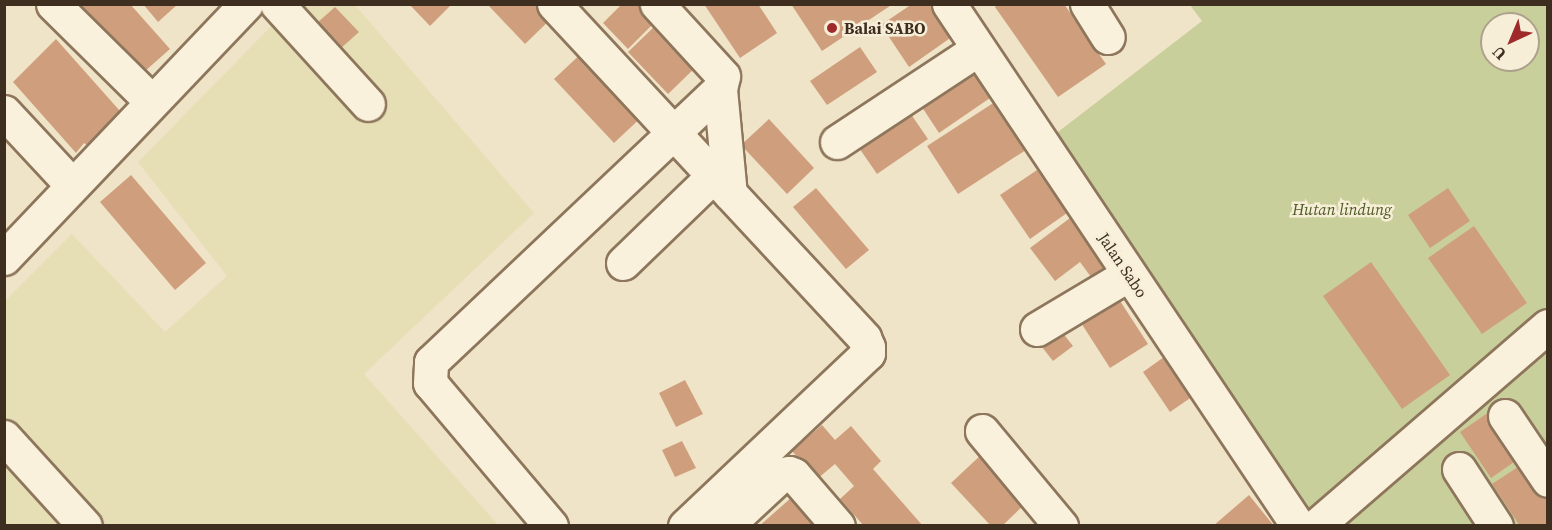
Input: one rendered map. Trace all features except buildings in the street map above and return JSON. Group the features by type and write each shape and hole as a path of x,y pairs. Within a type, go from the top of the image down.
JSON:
{"street":[{"path":"53,4 151,101"},
{"path":"277,4 368,104"},
{"path":"554,4 864,338 868,353 685,525"},
{"path":"657,4 723,76 720,89 722,185"},
{"name":"Jalan Sabo","path":"949,4 1298,525"},
{"path":"1087,4 1108,37"},
{"path":"4,258 242,6"},
{"path":"837,142 978,49"},
{"path":"551,525 430,383 431,362 720,89"},
{"path":"4,112 72,185"},
{"path":"623,263 722,185"},
{"path":"1037,329 1129,274"},
{"path":"1316,525 1548,326"},
{"path":"1504,416 1548,480"},
{"path":"982,431 1061,525"},
{"path":"4,437 85,525"},
{"path":"1459,469 1496,525"},
{"path":"726,525 782,474 789,473 794,475 838,525"}],"shaded area":[{"path":"292,5 355,5 534,213 364,374 498,525 5,526 5,301 72,234 165,332 227,276 138,162"}],"green space":[{"name":"Hutan lindung","path":"1190,5 1547,5 1547,525 1314,525 1045,142 1202,21"}],"place":[{"name":"Balai SABO","path":"832,28"}]}
